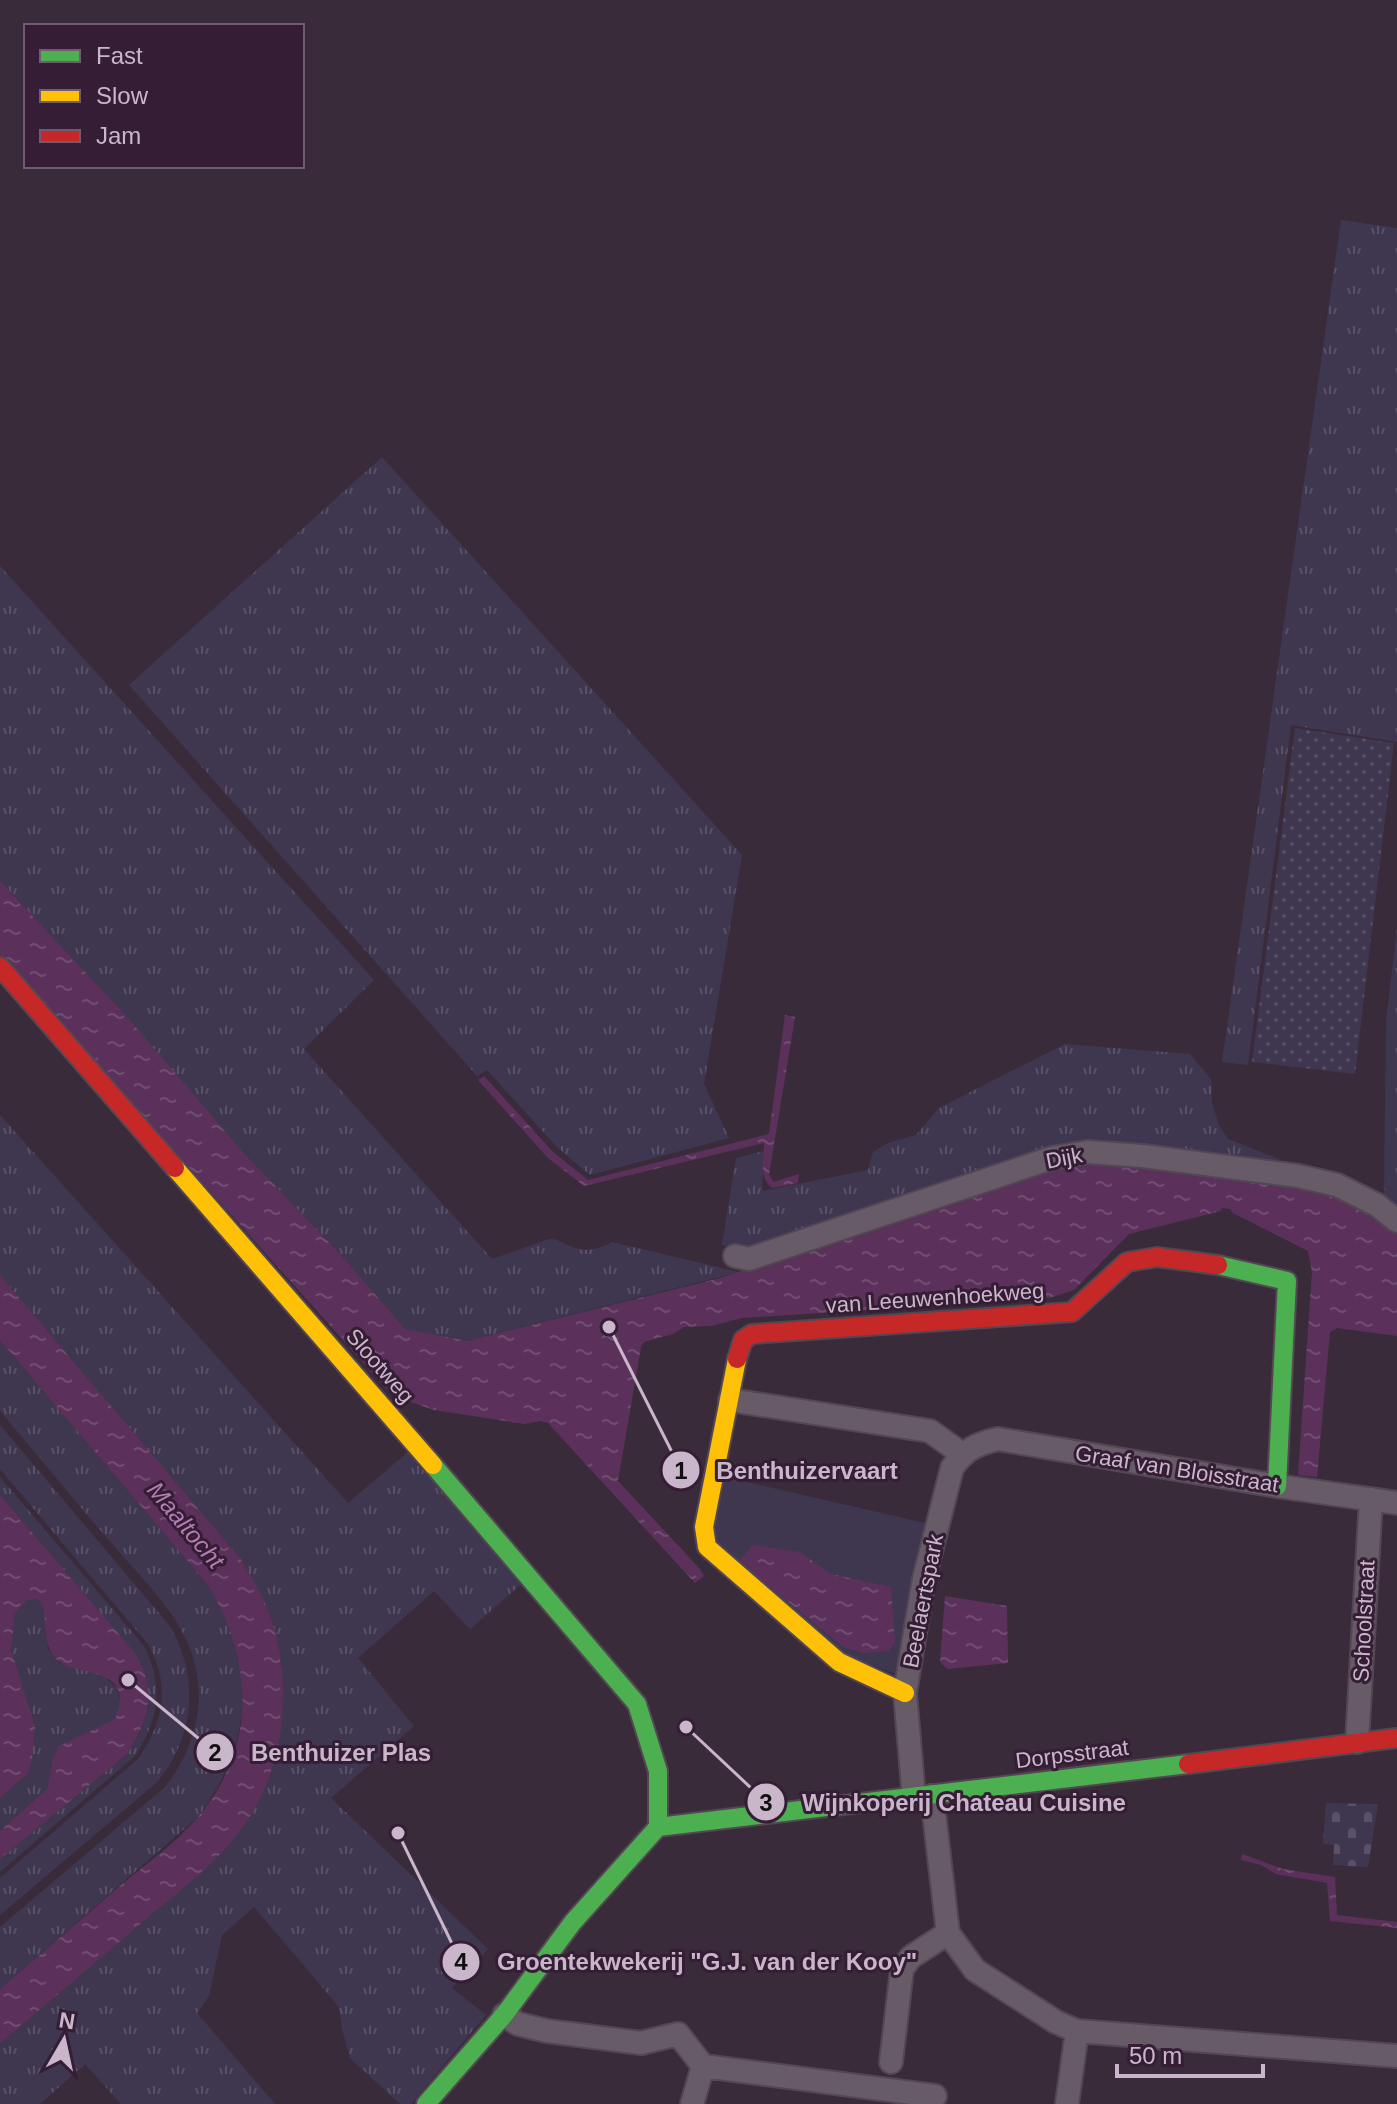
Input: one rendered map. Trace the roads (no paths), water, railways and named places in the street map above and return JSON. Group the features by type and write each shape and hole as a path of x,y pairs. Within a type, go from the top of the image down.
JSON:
{"street":[{"name":"Slootweg","path":"0,967 637,1704 658,1771 658,1827"},
{"name":"Dijk","path":"735,1256 749,1259 1052,1158 1087,1152 1298,1176 1337,1185 1377,1205 1397,1221"},
{"name":"van Leeuwenhoekweg","path":"743,1340 752,1334 1072,1312 1087,1303 1126,1262 1148,1255 1280,1278 1287,1281 1277,1486"},
{"name":"Beelaertspark","path":"743,1340 704,1527 707,1547 839,1662 905,1693 924,1579 952,1468 962,1454"},
{"path":"730,1400 930,1431 962,1454"},
{"name":"Graaf van Bloisstraat","path":"962,1454 975,1445 998,1439 1397,1503"},
{"name":"Schoolstraat","path":"1357,1742 1371,1499"},
{"path":"905,1693 948,1933 975,1970 1056,2022 1077,2031 1397,2056"},
{"name":"Dorpsstraat","path":"658,1827 1397,1738"},
{"path":"426,2104 504,2015 573,1922 658,1827"},
{"path":"891,2062 902,1969 911,1957 948,1933"},
{"path":"504,2015 518,2024 547,2031 641,2043 678,2034 703,2066 935,2096"},
{"path":"1067,2104 1077,2031"},
{"path":"692,2104 703,2066"}],"water":[{"path":"0,881 127,1017 242,1151 340,1254 405,1329 467,1341 720,1278 1078,1160 1299,1186 1363,1206 1397,1230 1397,1336 1337,1328 1330,1332 1317,1477 1298,1475 1312,1272 1308,1251 1230,1209 1222,1208 1221,1211 1129,1234 1074,1290 1049,1298 742,1318 711,1326 684,1327 673,1334 644,1342 641,1347 618,1481 699,1568 704,1576 695,1583 548,1423 525,1424 434,1410 393,1396 0,956"},
{"path":"785,1015 795,1017 769,1175 774,1182 799,1174 798,1183 772,1188 765,1178 763,1167 764,1143 584,1186 548,1158 478,1080 484,1076 553,1152 588,1180 769,1134"},
{"name":"Maaltocht","path":"0,1275 240,1558 262,1595 274,1628 281,1657 283,1687 278,1747 269,1776 257,1803 231,1842 194,1879 0,2043 0,1989 171,1844 198,1817 217,1790 231,1762 239,1733 242,1703 241,1673 234,1643 208,1585 0,1340"},
{"path":"0,1495 135,1653 146,1679 148,1704 141,1729 127,1754 0,1859 0,1831 47,1789 53,1758 59,1746 115,1719 120,1701 118,1689 111,1681 75,1669 55,1658 48,1645 42,1604 37,1599 27,1600 15,1613 11,1650 35,1727 32,1758 28,1773 0,1798"},
{"path":"753,1545 800,1552 831,1574 891,1587 895,1643 888,1651 863,1653 843,1647 739,1561"},
{"path":"945,1596 1007,1606 1008,1663 947,1669 940,1662"},
{"path":"1242,1854 1283,1869 1335,1877 1337,1915 1397,1922 1397,1928 1330,1921 1327,1883 1276,1874 1261,1865 1241,1860"}],"place":[{"name":"Benthuizervaart","path":"609,1327"},
{"name":"Benthuizer Plas","path":"128,1680"},
{"name":"Wijnkoperij Chateau Cuisine","path":"686,1727"},
{"name":"Groentekwekerij \"G.J. van der Kooy\"","path":"398,1833"}]}
